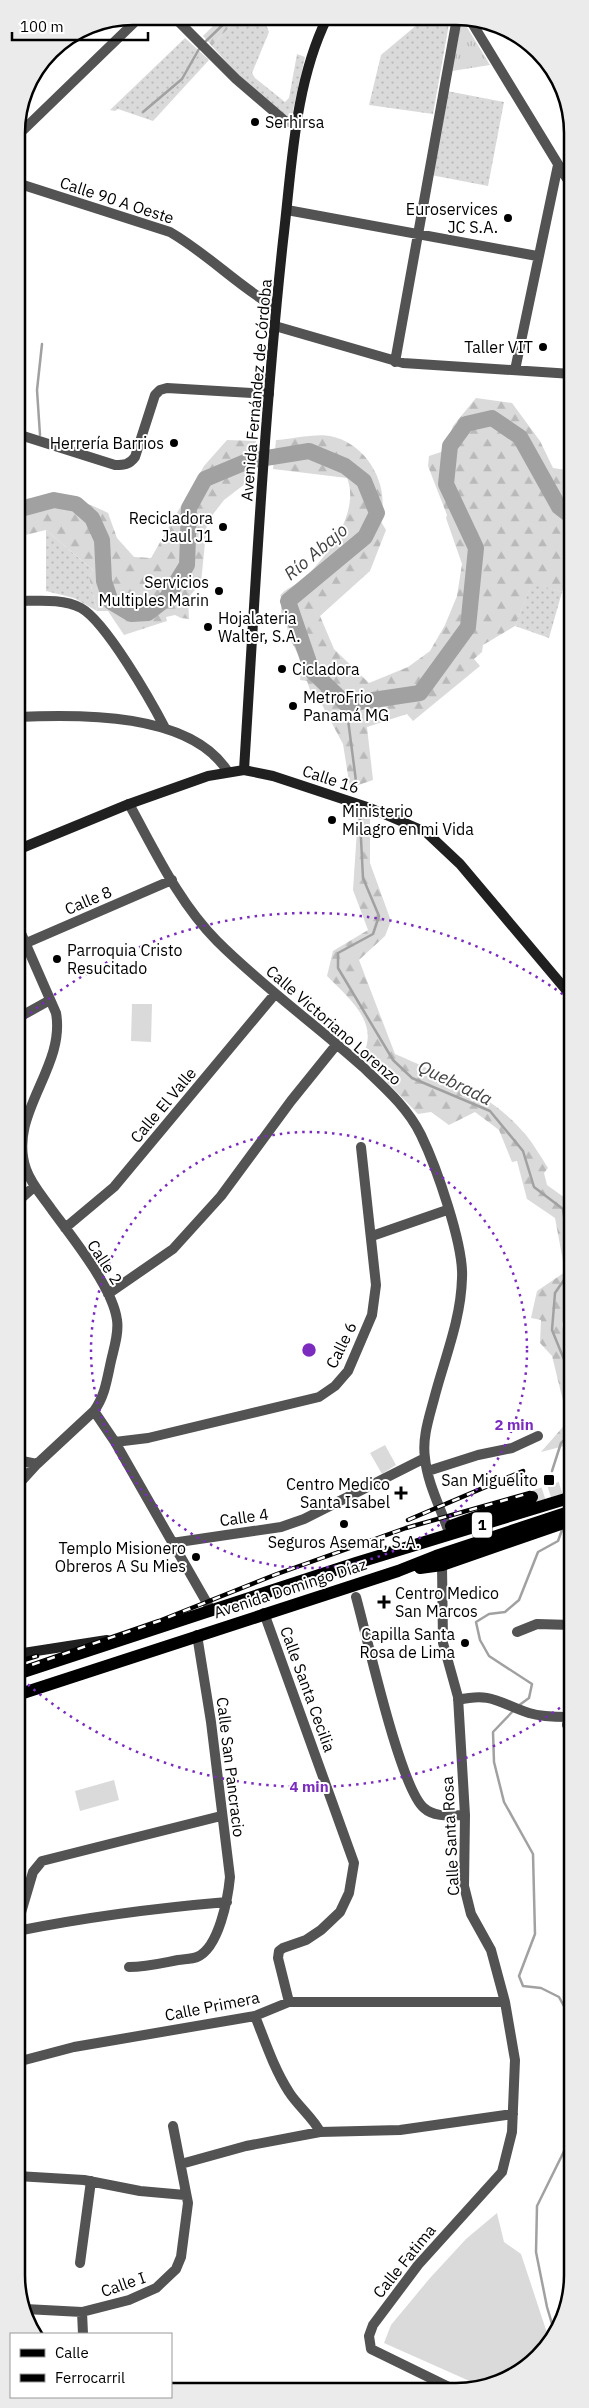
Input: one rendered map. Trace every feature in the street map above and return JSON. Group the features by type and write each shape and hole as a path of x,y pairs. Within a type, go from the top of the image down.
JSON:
{"main road":[{"name":"Avenida Fernández de Córdoba","path":"244,770 276,308 298,124 310,62 316,40 324,25"},
{"name":"Calle 16","path":"25,847 129,804 208,776 244,770 273,776 370,808 426,832 476,883 564,988"},
{"path":"392,1552 415,1538 532,1498"},
{"name":"Avenida Domingo Díaz","path":"25,1671 392,1552 564,1499"},
{"name":"Avenida Domingo Díaz","path":"25,1691 398,1571 436,1556 564,1513"},
{"path":"398,1571 442,1565 564,1523"},
{"path":"25,1653 133,1636"}],"street":[{"path":"25,128 132,25"},
{"path":"183,25 236,79 270,109 285,121 298,124"},
{"path":"395,362 455,25"},
{"path":"474,27 564,174"},
{"path":"515,370 558,165"},
{"name":"Calle 90 A Oeste","path":"25,186 170,232 193,245 258,297 276,308"},
{"path":"287,210 538,256"},
{"path":"275,326 395,362 564,373"},
{"path":"25,437 115,465 124,465 130,463 134,457 155,395 160,390 167,388 269,394"},
{"path":"25,601 62,602 82,608 96,622 115,647 164,728"},
{"path":"25,717 105,718 164,728 188,737 214,753 228,772"},
{"name":"Calle Victoriano Lorenzo","path":"129,804 172,880 215,939 275,994 338,1044 383,1086 411,1118 421,1135 458,1244 462,1279 453,1332 428,1421 425,1458 447,1527"},
{"name":"Calle 8","path":"25,943 172,880"},
{"name":"Calle 2","path":"25,953 50,1000 58,1024 56,1048 30,1111 25,1132"},
{"name":"Calle El Valle","path":"65,1228 114,1187 275,994"},
{"path":"25,1014 50,1000"},
{"path":"108,1294 173,1249 221,1196 291,1101 338,1044"},
{"name":"Calle 6","path":"115,1442 148,1438 319,1397 335,1386 351,1366 372,1315 376,1285 362,1147"},
{"name":"Calle 2","path":"25,1164 26,1170 35,1186 108,1294 115,1309 116,1336 103,1396 94,1410"},
{"path":"25,1195 35,1186"},
{"path":"372,1236 447,1210"},
{"path":"25,1477 94,1410 115,1442 211,1610"},
{"path":"428,1471 478,1455 512,1448 538,1436"},
{"name":"Calle 4","path":"172,1543 281,1527 304,1519 425,1458"},
{"path":"25,1462 37,1464"},
{"name":"Calle Santa Rosa","path":"442,1565 443,1643 458,1700 465,1815 464,1886 471,1914 491,1950 504,2002 515,2060 513,2114"},
{"path":"356,1598 398,1754 416,1797 425,1809 437,1815 465,1815"},
{"name":"Calle Santa Cecilia","path":"264,1613 354,1863 349,1893 340,1912 321,1930 306,1940 279,1951 278,1958 289,2002"},
{"path":"517,1632 537,1624 564,1626"},
{"name":"Calle San Pancracio","path":"129,1967 143,1967 198,1957 208,1948 215,1935 227,1902 230,1877 221,1816 211,1722 197,1635"},
{"path":"458,1700 473,1697 490,1697 522,1710 548,1717 564,1717"},
{"path":"25,1899 33,1872 42,1861 221,1816"},
{"path":"25,1929 67,1921 160,1908 227,1902"},
{"name":"Calle Primera","path":"25,2060 74,2047 255,2016 289,2002 504,2002"},
{"path":"255,2016 288,2091 301,2110 317,2125 320,2132"},
{"path":"181,2164 246,2146 320,2132 400,2130 513,2114"},
{"name":"Calle Fatima","path":"441,2383 371,2349 369,2336 373,2325 418,2265 502,2172 512,2132 513,2114"},
{"name":"Calle I","path":"31,2309 82,2312 129,2300 156,2288 176,2269 181,2257 186,2231 188,2203 172,2126"},
{"path":"25,2177 91,2181 140,2191 185,2195"},
{"path":"80,2263 91,2181"},
{"path":"82,2312 83,2333"}],"green space":[{"path":"214,25 232,25 212,46 203,36"},
{"path":"232,25 266,25 269,32 252,73 255,78 285,102 289,98 297,54 305,57 291,119 285,118 249,87 212,46"},
{"path":"417,25 449,25 433,114 369,105 381,55"},
{"path":"461,25 466,25 490,65 452,71"},
{"path":"185,38 209,60 153,121 118,109 115,111 110,110"},
{"path":"447,91 504,102 488,186 431,175"},
{"path":"476,398 512,403 540,441 553,468 564,470 564,586 562,592 532,583 515,626 483,645 482,652 474,659 480,666 413,721 407,714 367,727 373,780 350,788 343,744 320,701 312,699 313,690 310,690 307,681 300,680 301,660 290,639 284,615 281,615 282,597 280,596 311,572 330,548 345,520 350,491 347,478 273,469 276,440 318,435 343,440 355,447 365,457 379,480 383,507 380,520 386,530 370,571 320,616 334,649 369,683 408,667 430,651 445,625 457,596 462,564 446,518 447,515 428,466 429,456 444,451 453,426"},
{"path":"227,440 256,441 254,477 224,500 207,522 201,583 188,598 189,619 175,615 166,617 167,621 124,635 108,611 97,611 89,577 93,570 46,530 25,535 25,499 63,498 83,502 108,513 117,538 134,557 151,558 204,466"},
{"path":"46,530 93,570 89,577 97,611 74,598 46,591"},
{"path":"532,582 562,592 549,638 515,626"},
{"path":"358,815 370,818 370,863 391,921 385,936 359,960 395,1054 466,1087 498,1108 526,1135 548,1168 544,1173 547,1185 564,1197 564,1267 555,1218 527,1199 517,1161 512,1162 499,1130 475,1112 449,1125 431,1112 418,1114 362,1056 367,1044 368,1033 365,1022 353,1003 327,976 333,951 368,930 353,890"},
{"path":"132,1004 152,1004 151,1042 131,1041"},
{"path":"564,1273 564,1316 562,1325 564,1333 564,1405 552,1356 540,1343 541,1320 531,1318 537,1291"},
{"path":"564,1426 564,1446 541,1452"},
{"path":"385,1445 396,1465 382,1474 370,1453"},
{"path":"114,1780 119,1800 80,1811 75,1791"},
{"path":"497,2213 504,2242 521,2254 547,2333 537,2346 516,2365 497,2375 471,2382 384,2343 391,2325 466,2239"}],"waterway":[{"path":"206,41 223,25"},
{"path":"143,112 182,79 199,49"},
{"path":"40,435 37,390 42,344"},
{"name":"Río Abajo","path":"25,508 54,500 76,504 92,518 102,540 104,581 111,602 131,614 148,613 166,599 187,565 189,508 205,479 248,461 309,451 345,466 364,481 377,513 365,537 288,601 312,671 346,704 420,693 468,627 476,548 446,484 450,446 466,424 492,418 520,437 559,507 564,511"},
{"name":"Quebrada","path":"346,704 357,789"},
{"name":"Quebrada","path":"360,819 363,878 379,916 373,934 338,953 338,968 393,1060 412,1078 490,1111 523,1151 534,1187 563,1209 564,1216"},
{"name":"Quebrada","path":"564,1280 555,1293 552,1330 564,1359"},
{"name":"Quebrada","path":"552,1471 561,1443 564,1440"},
{"name":"Quebrada","path":"518,1706 529,1698 532,1684 489,1656 480,1640 476,1622 489,1614 505,1612 519,1600 538,1552 558,1541 562,1530"},
{"name":"Quebrada","path":"514,1710 493,1732 494,1762 504,1802 533,1854 535,1934 519,1976 523,1986 541,1988 559,1997 564,2006"},
{"name":"Quebrada","path":"552,2324 536,2252 537,2206 564,2151"}],"tunnel":[{"path":"532,1497 564,1487"}],"railway":[{"path":"408,1520 523,1471"},
{"path":"25,1667 159,1621 277,1574 406,1528 530,1493"},
{"path":"25,1660 37,1656"}],"place":[{"name":"Serhirsa","path":"255,122"},
{"name":"Euroservices JC S.A.","path":"508,218"},
{"name":"Taller VIT","path":"543,347"},
{"name":"Herrería Barrios","path":"174,443"},
{"name":"Recicladora Jaul J1","path":"223,527"},
{"name":"Servicios Multiples Marin","path":"219,591"},
{"name":"Hojalateria Walter, S.A.","path":"208,627"},
{"name":"Cicladora","path":"282,669"},
{"name":"MetroFrio Panamá MG","path":"293,706"},
{"name":"Ministerio Milagro en mi Vida","path":"332,820"},
{"name":"Parroquia Cristo Resucitado","path":"57,959"},
{"name":"San Miguelito","path":"549,1480"},
{"name":"Centro Medico Santa Isabel","path":"401,1493"},
{"name":"Seguros Asemar, S.A.","path":"344,1524"},
{"name":"Templo Misionero Obreros A Su Mies","path":"196,1557"},
{"name":"Centro Medico San Marcos","path":"384,1602"},
{"name":"Capilla Santa Rosa de Lima","path":"465,1643"}]}
